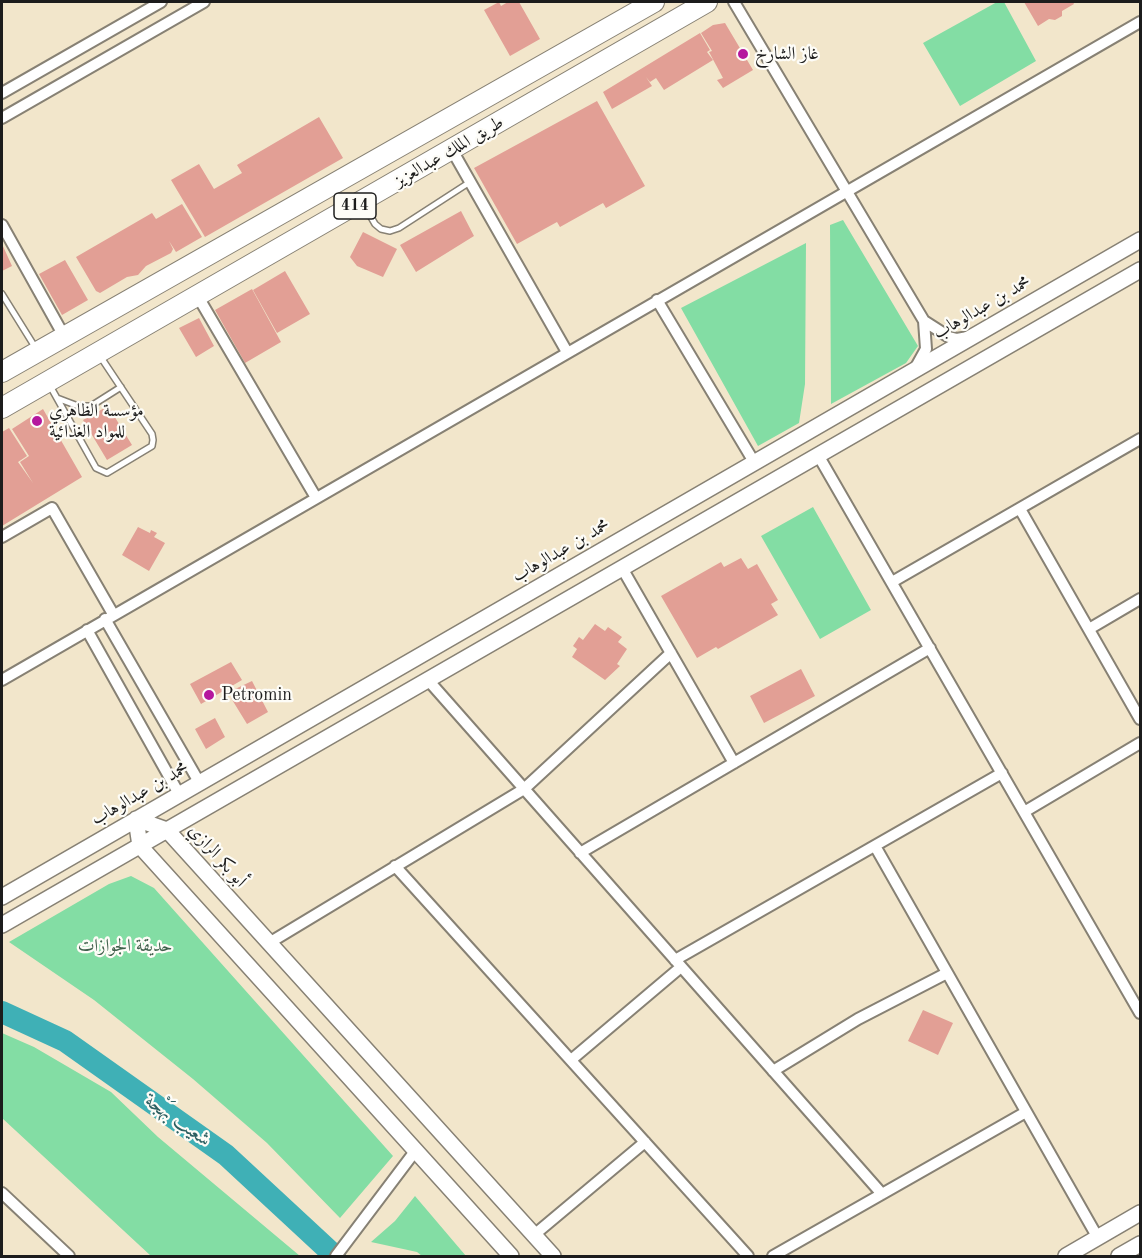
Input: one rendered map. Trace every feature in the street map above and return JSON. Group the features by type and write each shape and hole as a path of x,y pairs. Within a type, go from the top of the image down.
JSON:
{"highway":[{"name":"طريق الملك عبدالعزيز","path":"2,372 654,2"},
{"name":"طريق الملك عبدالعزيز","path":"2,408 52,390 98,352 707,2"}],"street":[{"path":"2,93 161,2"},
{"path":"2,118 204,2"},
{"path":"734,2 924,321 926,348 915,369"},
{"path":"2,680 315,496 1140,22"},
{"path":"452,150 567,352"},
{"path":"2,225 64,336"},
{"name":"محمد بن عبدالوهاب","path":"2,897 1140,240"},
{"path":"2,925 1140,270"},
{"path":"197,295 315,496"},
{"path":"657,300 754,462"},
{"path":"924,321 949,337 957,339 972,336"},
{"path":"892,582 1140,439"},
{"path":"818,455 1140,1013"},
{"path":"2,537 51,508 200,782"},
{"path":"1020,508 1089,629 1136,699 1140,719"},
{"path":"622,568 734,763"},
{"path":"1089,629 1140,599"},
{"path":"87,630 179,794"},
{"path":"580,853 930,648"},
{"path":"269,943 524,789 671,653"},
{"path":"428,680 882,1194"},
{"path":"1024,812 1140,743"},
{"path":"571,1060 678,963 1002,773"},
{"path":"136,819 140,846 511,1257"},
{"name":"أبو بكر الرازي","path":"136,819 167,830 553,1257"},
{"path":"875,846 1098,1238"},
{"path":"395,866 748,1257"},
{"path":"773,1071 858,1019 947,973"},
{"path":"773,1257 1026,1112"},
{"path":"534,1235 645,1142"},
{"path":"336,1257 416,1150"},
{"path":"2,1193 69,1257"},
{"path":"1066,1257 1140,1213"},
{"path":"1119,1257 1140,1244"}],"lane":[{"path":"362,202 375,224 390,231 399,228 471,182"},
{"path":"2,294 37,351"},
{"path":"52,390 96,468 107,473 152,446 152,434 98,352"},
{"path":"52,390 78,406 91,406 121,387"}],"green space":[{"path":"997,2 1004,2 1036,61 960,106 923,43"},
{"path":"843,220 918,346 906,363 831,404 830,225"},
{"path":"806,243 805,384 799,423 758,446 681,308"},
{"path":"813,507 871,610 820,639 761,536"},
{"name":"حديقة الجوازات","path":"131,876 154,888 393,1156 340,1218 267,1143 193,1079 94,1000 9,942 109,884"},
{"path":"2,1033 34,1047 111,1092 158,1137 300,1256 151,1256 2,1118"},
{"path":"415,1196 466,1256 422,1256 417,1252 371,1242 395,1221"}],"building":[{"path":"499,2 501,6 508,2 519,2 540,39 510,56 484,10"},
{"path":"1024,2 1073,2 1074,4 1062,11 1062,16 1055,20 1049,19 1038,26"},
{"path":"725,23 753,70 723,88 717,80 723,78 709,52 712,51 701,33 713,25"},
{"path":"700,33 710,50 707,52 713,60 664,90 656,78 650,82 646,77 652,86 612,109 603,92"},
{"path":"597,101 645,186 606,208 603,203 560,227 557,222 517,244 474,168"},
{"path":"319,117 343,158 205,237 171,180 199,164 214,189 242,173 237,165"},
{"path":"182,204 202,237 176,252 169,241 173,249 171,253 146,266 138,275 127,277 100,293 96,291 76,257 152,213 156,219"},
{"path":"461,211 474,236 416,272 400,245"},
{"path":"363,232 397,249 383,277 357,266 350,257"},
{"path":"2,244 12,266 2,271"},
{"path":"65,260 88,300 62,315 39,274"},
{"path":"285,271 310,314 277,333 253,290"},
{"path":"252,289 281,342 245,363 215,310"},
{"path":"199,318 214,346 196,357 179,328"},
{"path":"108,406 132,445 107,460 83,420"},
{"path":"43,409 82,477 2,526 2,432 9,428 27,456 18,462 33,483 20,462 29,456 12,429"},
{"path":"138,527 150,533 151,530 157,533 154,537 165,543 149,571 122,555"},
{"path":"741,558 748,569 757,564 778,600 771,604 778,615 718,649 716,647 697,658 661,596 721,562 724,567"},
{"path":"595,624 605,631 608,627 622,637 618,642 627,649 617,664 620,666 605,680 572,657 577,649 573,646 579,637 583,640"},
{"path":"231,662 242,680 201,704 190,684"},
{"path":"801,669 815,696 764,723 750,696"},
{"path":"252,681 268,712 247,724 231,698 233,690"},
{"path":"215,718 225,737 206,749 195,729"},
{"path":"923,1010 953,1023 938,1055 908,1041"}],"waterway":[{"name":"شعيب بَهْجة","path":"2,1012 65,1041 226,1155 335,1256"}],"place":[{"name":"غاز الشارخ","path":"743,54"},
{"name":"مؤسسة الظاهري للمواد الغذائية","path":"37,421"},
{"name":"Petromin","path":"209,695"}]}
